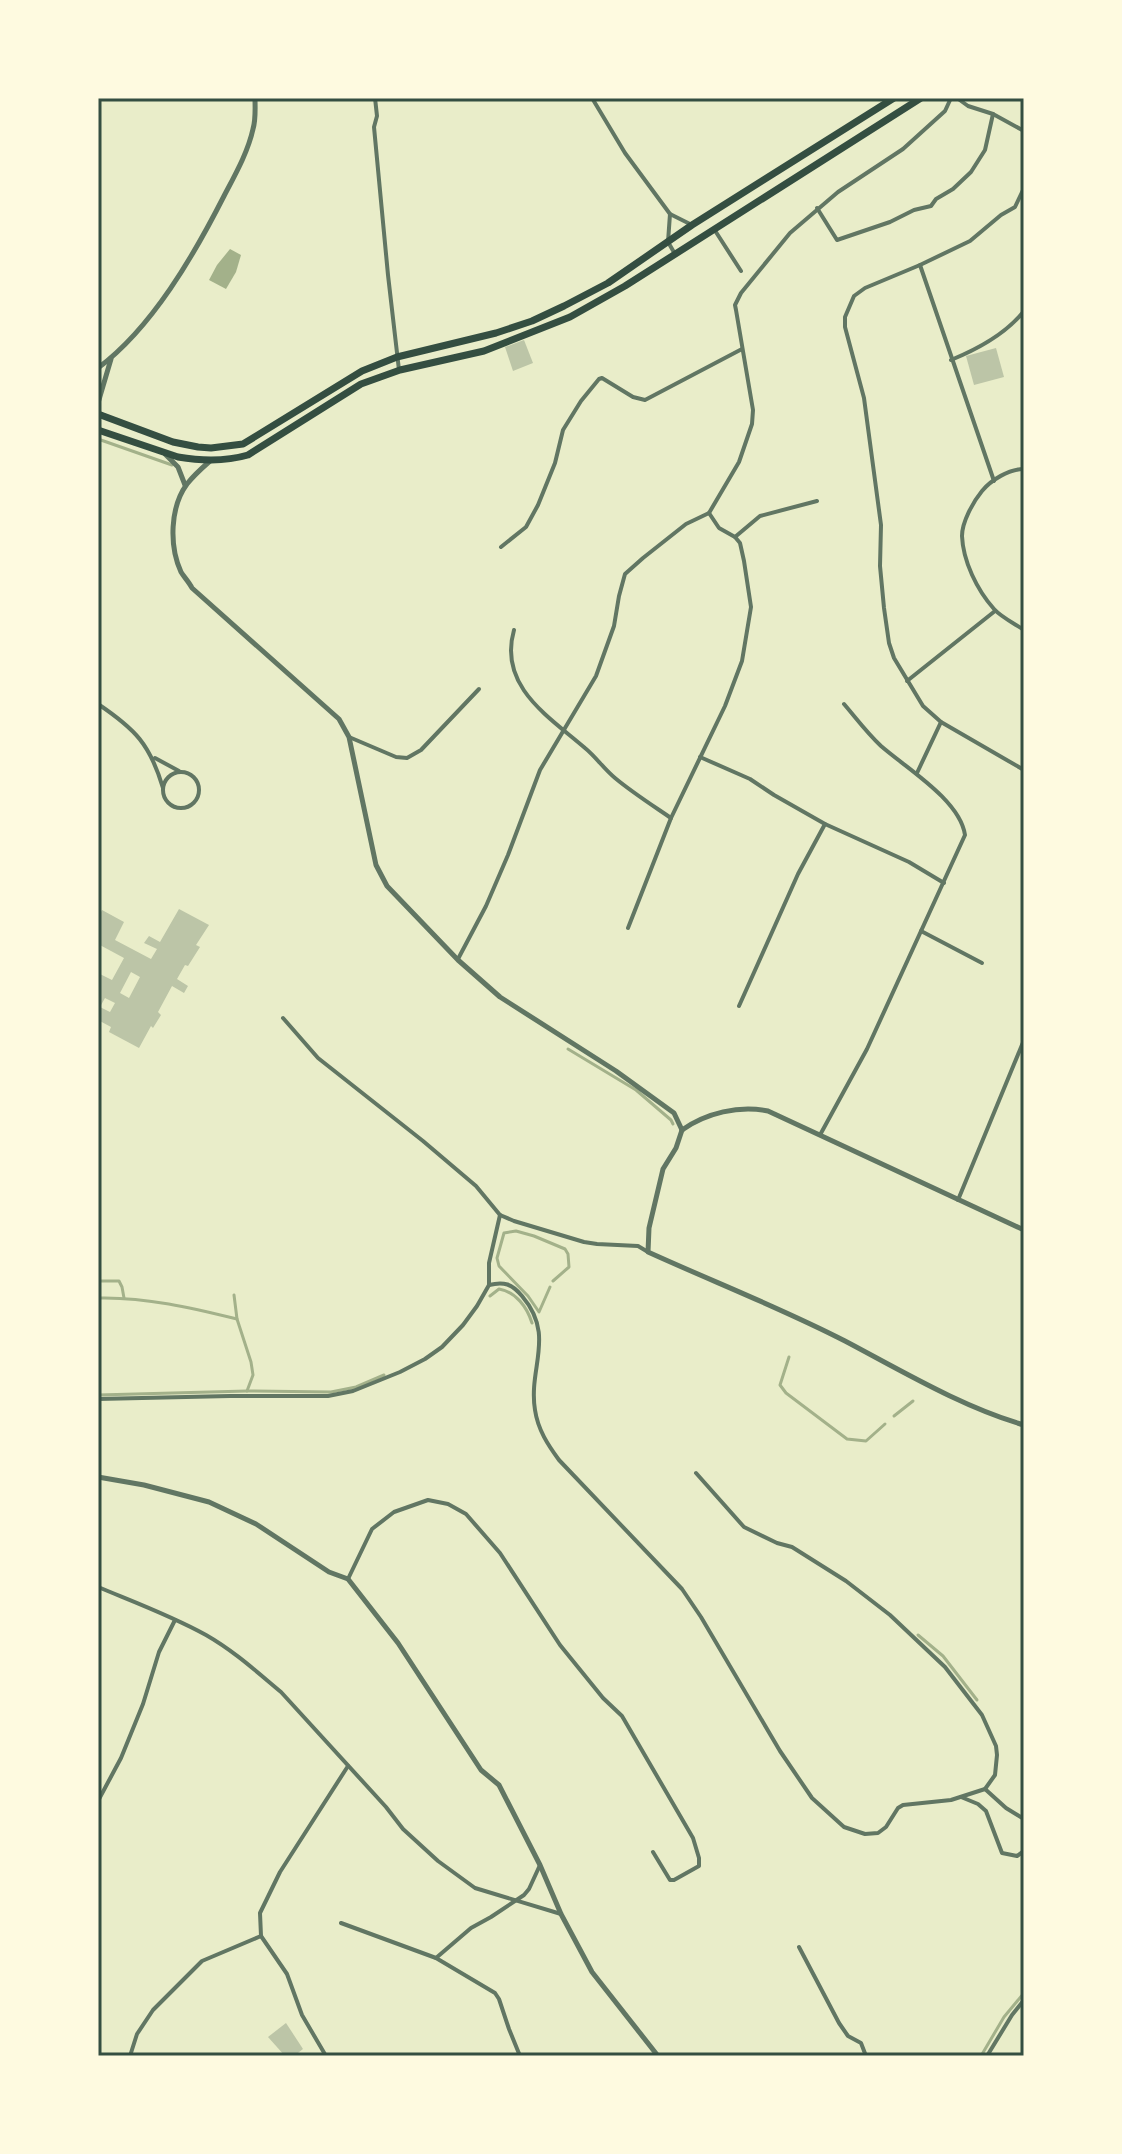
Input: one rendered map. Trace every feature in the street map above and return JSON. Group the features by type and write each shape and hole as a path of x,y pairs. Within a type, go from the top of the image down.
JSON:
{"highway":[{"path":"98,414 173,442 211,448 243,444 362,371 397,357 457,344 532,321 608,283 692,225 894,98"},
{"path":"98,430 178,457 210,461 248,455 361,384 400,370 484,351 531,334 583,309 921,98"},
{"path":"243,444 248,455"}],"street":[{"path":"98,368 112,358 141,326 176,282 200,244 253,131 255,98"},
{"path":"375,98 377,116 374,127 400,370"},
{"path":"592,98 625,153 670,214 692,225"},
{"path":"458,960 486,906 521,825 540,770 584,698 607,649 625,574 686,524 709,513 739,462 752,424 753,410 735,305 741,293 790,233 838,192 903,149 945,111 951,98"},
{"path":"957,98 1024,131"},
{"path":"817,208 837,240 931,206 971,172 985,150 993,114"},
{"path":"1024,188 1015,207 970,241 865,288 854,296 845,317 864,398 874,465 881,525 880,566 889,643 894,658 923,706 941,722 1024,770"},
{"path":"670,214 668,242 675,254"},
{"path":"714,229 741,271"},
{"path":"920,265 994,481"},
{"path":"951,360 1014,324 1024,311"},
{"path":"501,547 526,527 555,463 563,430 599,379 645,400 742,349"},
{"path":"98,403 112,358"},
{"path":"162,451 178,467 185,486"},
{"path":"210,461 185,486 176,509 173,527 182,573 192,588 339,719 349,737 376,865 387,886 458,960 500,997 616,1071 674,1113 682,1130"},
{"path":"1024,469 1014,469 979,495 964,525 962,537 975,582 995,611 1024,630"},
{"path":"735,537 760,516 817,501"},
{"path":"628,928 671,818 725,706 742,661 751,607 740,543 719,528 709,513"},
{"path":"907,681 995,611"},
{"path":"514,630 510,653 521,688 613,776 671,818"},
{"path":"349,737 396,757 407,758 421,750 479,689"},
{"path":"98,704 124,722 153,757 166,799 182,807 193,803 199,791 191,775 153,757"},
{"path":"820,1135 867,1049 965,835 964,824 958,814 917,773 874,739 844,704"},
{"path":"917,773 941,722"},
{"path":"700,757 750,779 825,824 909,862 944,883"},
{"path":"163,788 170,776 182,772"},
{"path":"739,1006 798,874 825,824"},
{"path":"921,931 982,963"},
{"path":"283,1018 318,1058 476,1186 500,1215 584,1242 638,1246 843,1340 929,1385 1001,1418 1024,1425"},
{"path":"958,1200 1024,1040"},
{"path":"648,1252 649,1228 663,1169 676,1148 682,1130 706,1117 733,1109 768,1111 1024,1230"},
{"path":"98,1399 328,1396 353,1391 400,1372 442,1347 463,1325 489,1285 489,1263 500,1215"},
{"path":"489,1285 501,1282 515,1288 534,1314 540,1337 534,1407 540,1432 547,1444 682,1589 812,1798 844,1827 865,1834 878,1833 886,1827 903,1805 951,1800 985,1789 995,1775 996,1746 982,1715 945,1667 898,1622 846,1581 792,1547 744,1527 696,1473"},
{"path":"98,1477 209,1502 256,1524 329,1572 348,1579 398,1643 481,1770 499,1785 592,1972 658,2056"},
{"path":"348,1579 372,1529 394,1512 428,1500 448,1504 466,1514 500,1553 560,1645 603,1698 622,1716 693,1838 699,1866 670,1880 653,1852"},
{"path":"98,1587 207,1636 257,1671 281,1692 403,1829 438,1861 475,1888 561,1914"},
{"path":"98,1801 121,1758 143,1704 159,1652 175,1620"},
{"path":"326,2056 302,2015 287,1974 261,1936 260,1913 280,1872 348,1766"},
{"path":"985,1789 1024,1819"},
{"path":"960,1797 986,1811 1002,1853 1017,1856 1024,1851"},
{"path":"436,1958 471,1928 529,1889 540,1865"},
{"path":"341,1923 436,1958 495,1993 520,2056"},
{"path":"130,2056 137,2034 153,2010 202,1961 261,1936"},
{"path":"799,1947 839,2023 848,2036 861,2043 866,2056"},
{"path":"987,2056 1024,2000"}],"shaded area":[{"path":"230,249 241,255 226,289 209,280"}],"building":[{"path":"524,340 533,363 513,371 505,347"},
{"path":"996,348 1004,377 974,385 966,356"},
{"path":"179,909 209,925 196,945 200,947 177,979 188,986 184,993 172,986 158,1012 161,1015 139,1048 109,1032 111,1027 98,1020 98,973 112,980 124,958 98,944 98,918 102,910 124,922 115,940 151,959 157,949 144,943 149,936 160,942","holes":["131,972 140,977 129,998 120,993","105,998 115,1003 110,1012 100,1007"]},
{"path":"286,2023 303,2049 294,2056 285,2056 268,2037"}],"waterway":[{"path":"98,439 172,465"},
{"path":"568,1049 636,1090 673,1124"},
{"path":"550,1287 539,1312 499,1266 497,1258 504,1233 516,1231 565,1249 569,1267 553,1281"},
{"path":"98,1281 119,1281 124,1298"},
{"path":"490,1296 499,1289 511,1293 524,1306 532,1323"},
{"path":"234,1295 237,1319 253,1375 247,1391"},
{"path":"99,1298 151,1301 237,1319"},
{"path":"789,1357 780,1385 786,1393 847,1439 866,1441 885,1424"},
{"path":"98,1395 331,1392 356,1387 384,1375"},
{"path":"894,1416 913,1401"},
{"path":"918,1635 943,1656 977,1700"},
{"path":"981,2056 1004,2017 1024,1993"}]}
